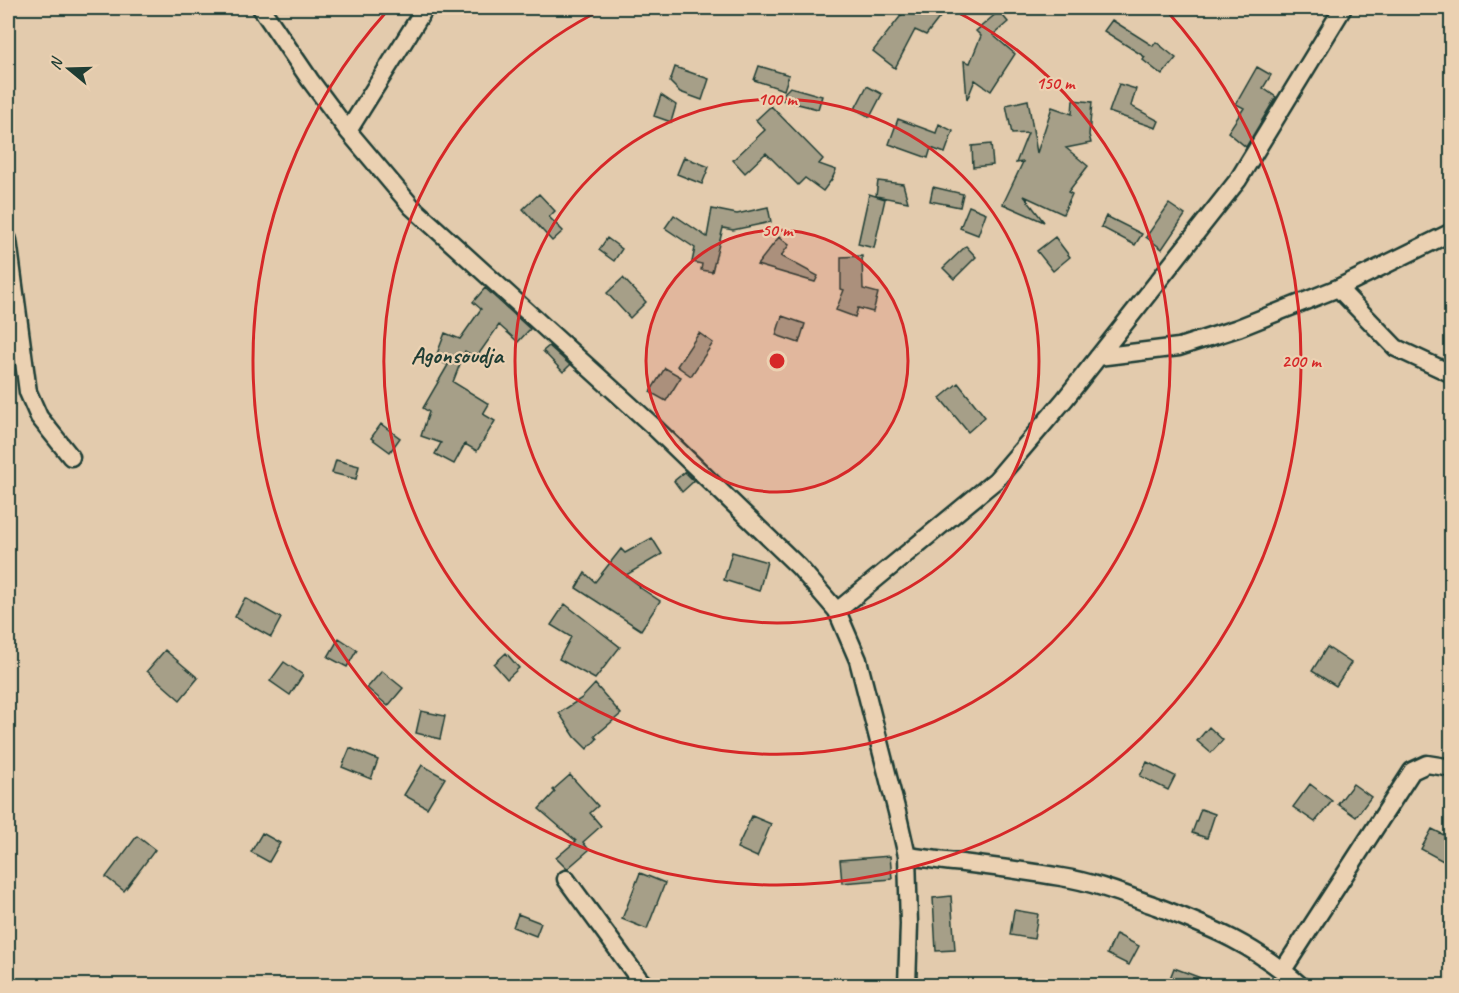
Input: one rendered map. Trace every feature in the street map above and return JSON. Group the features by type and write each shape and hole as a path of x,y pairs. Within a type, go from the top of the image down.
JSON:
{"street":[{"path":"261,8 348,131 412,207 653,426 799,567 837,610 858,660 907,856 909,924 907,986"},
{"path":"348,131 424,8"},
{"path":"837,610 996,480 1098,357 1238,180 1343,8"},
{"path":"1098,357 1179,347 1238,328 1338,288 1452,232"},
{"path":"8,240 28,392 39,417 70,457"},
{"path":"1338,288 1396,348 1452,374"},
{"path":"1283,970 1412,771 1427,764 1452,768"},
{"path":"907,856 1062,877 1116,891 1213,928 1262,954 1301,986"},
{"path":"566,879 646,986"}],"building":[{"path":"907,8 947,8 926,35 915,30 895,68 873,51"},
{"path":"999,11 1008,22 993,35 1015,54 991,91 975,80 967,100 964,61 970,63 981,36 976,31"},
{"path":"1112,20 1153,46 1156,42 1176,58 1162,75 1143,60 1145,57 1104,31"},
{"path":"759,66 789,75 784,90 754,80"},
{"path":"675,67 709,79 702,100 680,92 670,82"},
{"path":"1257,67 1271,75 1263,88 1276,97 1246,147 1228,132 1244,108 1236,104"},
{"path":"1119,84 1136,89 1131,106 1159,121 1156,128 1109,112"},
{"path":"867,86 882,94 870,117 855,109"},
{"path":"790,87 822,96 818,109 778,99"},
{"path":"661,95 676,105 671,122 654,116"},
{"path":"1028,100 1037,153 1052,107 1072,114 1073,100 1092,102 1089,135 1091,143 1066,148 1088,166 1068,192 1072,194 1063,214 1024,196 1044,222 1003,204 1023,162 1016,163 1028,133 1012,134 1006,105"},
{"path":"771,106 823,159 819,164 836,170 823,191 805,178 798,185 766,153 745,173 733,160 765,130 756,120"},
{"path":"898,119 936,133 939,124 953,131 945,153 931,148 928,158 889,144"},
{"path":"991,144 993,165 973,167 972,146"},
{"path":"684,157 709,167 702,184 677,174"},
{"path":"878,181 903,184 908,202 876,196"},
{"path":"933,187 963,194 960,207 930,201"},
{"path":"539,194 555,211 549,217 563,231 552,241 523,209"},
{"path":"869,194 885,199 874,248 858,244"},
{"path":"1169,204 1185,215 1162,249 1146,237"},
{"path":"969,206 986,213 978,235 960,228"},
{"path":"768,207 771,222 733,230 723,228 712,272 701,270 702,264 692,262 695,248 665,228 674,215 707,237 712,209 737,214"},
{"path":"1106,216 1142,234 1135,245 1101,227"},
{"path":"779,237 789,245 781,256 818,276 815,282 757,265"},
{"path":"1055,237 1070,257 1053,271 1037,251"},
{"path":"607,238 622,249 614,261 599,250"},
{"path":"966,246 976,257 954,279 943,268"},
{"path":"862,256 863,289 878,293 873,312 858,308 855,317 836,310 844,290 841,289 841,257"},
{"path":"623,278 646,302 630,318 607,293"},
{"path":"485,288 530,329 518,342 499,325 476,358 465,351 453,382 489,404 483,414 495,421 477,451 465,444 454,464 435,454 441,443 421,436 429,412 423,408 448,365 435,359 445,333 460,339 481,309 473,302"},
{"path":"782,316 805,324 799,343 776,335"},
{"path":"699,333 713,343 691,376 677,366"},
{"path":"549,346 570,365 563,372 543,351"},
{"path":"665,368 681,377 666,401 650,392"},
{"path":"958,383 985,417 968,432 940,398"},
{"path":"381,424 400,438 390,452 371,438"},
{"path":"336,460 359,466 356,479 332,473"},
{"path":"685,472 694,481 682,492 674,481"},
{"path":"652,538 662,554 626,575 660,601 641,630 576,588 585,573 595,582 621,549 625,553"},
{"path":"732,552 767,562 759,591 724,580"},
{"path":"245,598 281,618 271,637 235,617"},
{"path":"565,604 620,647 595,679 559,659 571,637 551,625"},
{"path":"339,638 357,650 347,667 328,657"},
{"path":"1327,647 1351,663 1336,686 1312,671"},
{"path":"165,650 198,678 180,700 147,671"},
{"path":"506,653 519,668 507,679 494,664"},
{"path":"284,662 303,675 290,695 270,681"},
{"path":"382,671 403,688 388,706 367,688"},
{"path":"595,684 621,714 595,736 597,739 587,749 575,737 559,713 582,698"},
{"path":"421,711 445,716 440,739 416,733"},
{"path":"1209,727 1223,740 1211,753 1197,741"},
{"path":"350,748 378,760 371,779 342,767"},
{"path":"1147,762 1175,776 1168,790 1140,776"},
{"path":"422,765 445,778 427,808 404,795"},
{"path":"570,775 598,806 590,813 601,826 583,842 589,850 567,869 556,858 576,841 539,809 555,792 553,790"},
{"path":"1310,784 1332,801 1315,822 1293,807"},
{"path":"1353,784 1371,797 1356,817 1338,804"},
{"path":"1201,809 1215,814 1207,838 1192,833"},
{"path":"752,816 771,824 757,857 737,848"},
{"path":"1432,829 1452,839 1452,849 1445,862 1421,849"},
{"path":"262,833 280,843 269,862 251,852"},
{"path":"137,836 155,850 124,891 106,877"},
{"path":"890,856 892,879 842,883 840,860"},
{"path":"640,873 665,883 647,929 622,919"},
{"path":"951,896 955,950 936,951 933,898"},
{"path":"1014,910 1038,914 1034,939 1010,935"},
{"path":"518,914 541,923 536,936 513,927"},
{"path":"1116,934 1139,946 1129,965 1107,954"},
{"path":"1174,968 1217,984 1217,986 1167,986"}],"district":[{"name":"Agonsoudja","path":"457,355"}]}
